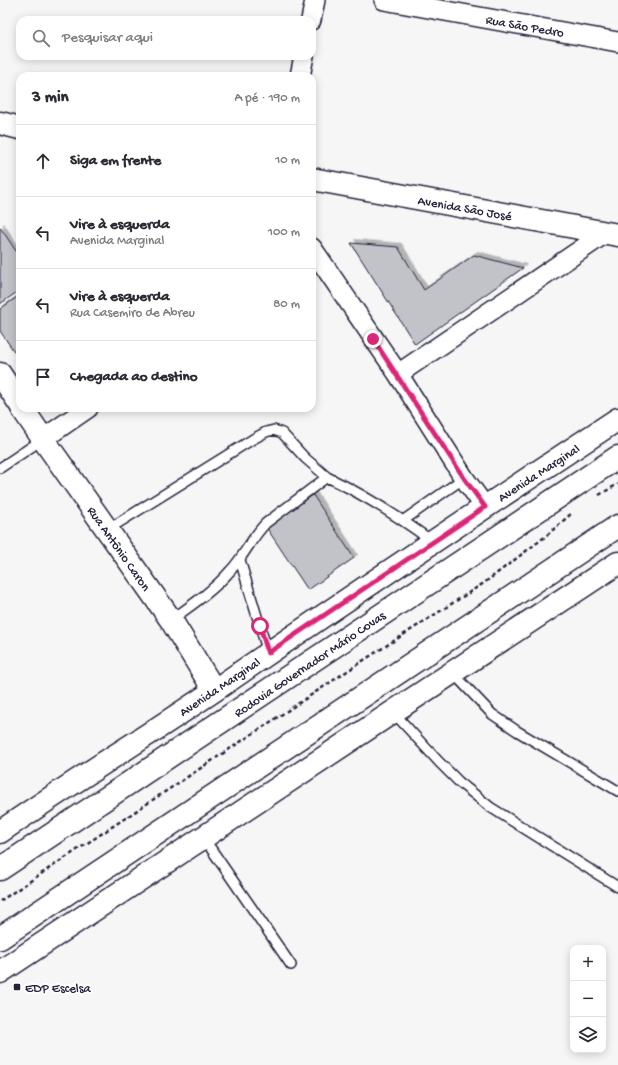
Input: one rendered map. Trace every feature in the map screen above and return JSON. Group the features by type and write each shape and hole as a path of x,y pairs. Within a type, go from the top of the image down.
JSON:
{"street":[{"path":"312,16 315,0"},
{"name":"Rua São Pedro","path":"384,0 618,42"},
{"path":"301,72 303,60"},
{"path":"0,123 16,127"},
{"name":"Avenida São José","path":"316,180 612,234"},
{"path":"398,374 612,234"},
{"path":"316,258 398,374 464,478 485,507"},
{"path":"0,374 16,398"},
{"name":"Rua Antônio Caron","path":"25,412 171,620 214,690"},
{"path":"43,439 82,412"},
{"name":"Avenida Marginal","path":"0,832 618,419"},
{"name":"Rodovia Governador Mário Covas","path":"0,869 618,457"},
{"path":"0,938 618,526"},
{"path":"0,972 618,563"}],"lane":[{"path":"107,530 253,439 266,432 274,430 282,433 309,462 327,477 356,491 404,520 433,542"},
{"path":"0,468 43,439"},
{"path":"171,620 217,585 240,560 260,528 327,477"},
{"path":"404,520 464,478"},
{"path":"240,560 268,653"},
{"path":"452,672 492,714 517,732 618,791"},
{"path":"393,712 459,782 490,807 618,887"},
{"path":"203,837 291,965"}],"path":[{"path":"593,498 618,484"},
{"path":"0,901 344,673 484,583 546,536 575,510"}],"building":[{"path":"0,227 16,251 16,293 0,304"},
{"path":"351,243 398,247 424,290 474,255 523,268 415,344"},
{"path":"16,298 16,354 0,331 0,309"},
{"path":"313,495 354,558 308,590 266,527"}],"place":[{"name":"EDP Escelsa","path":"17,987"}],"route":[{"path":"260,626 268,653 485,507 464,478 398,374 373,339"}]}
